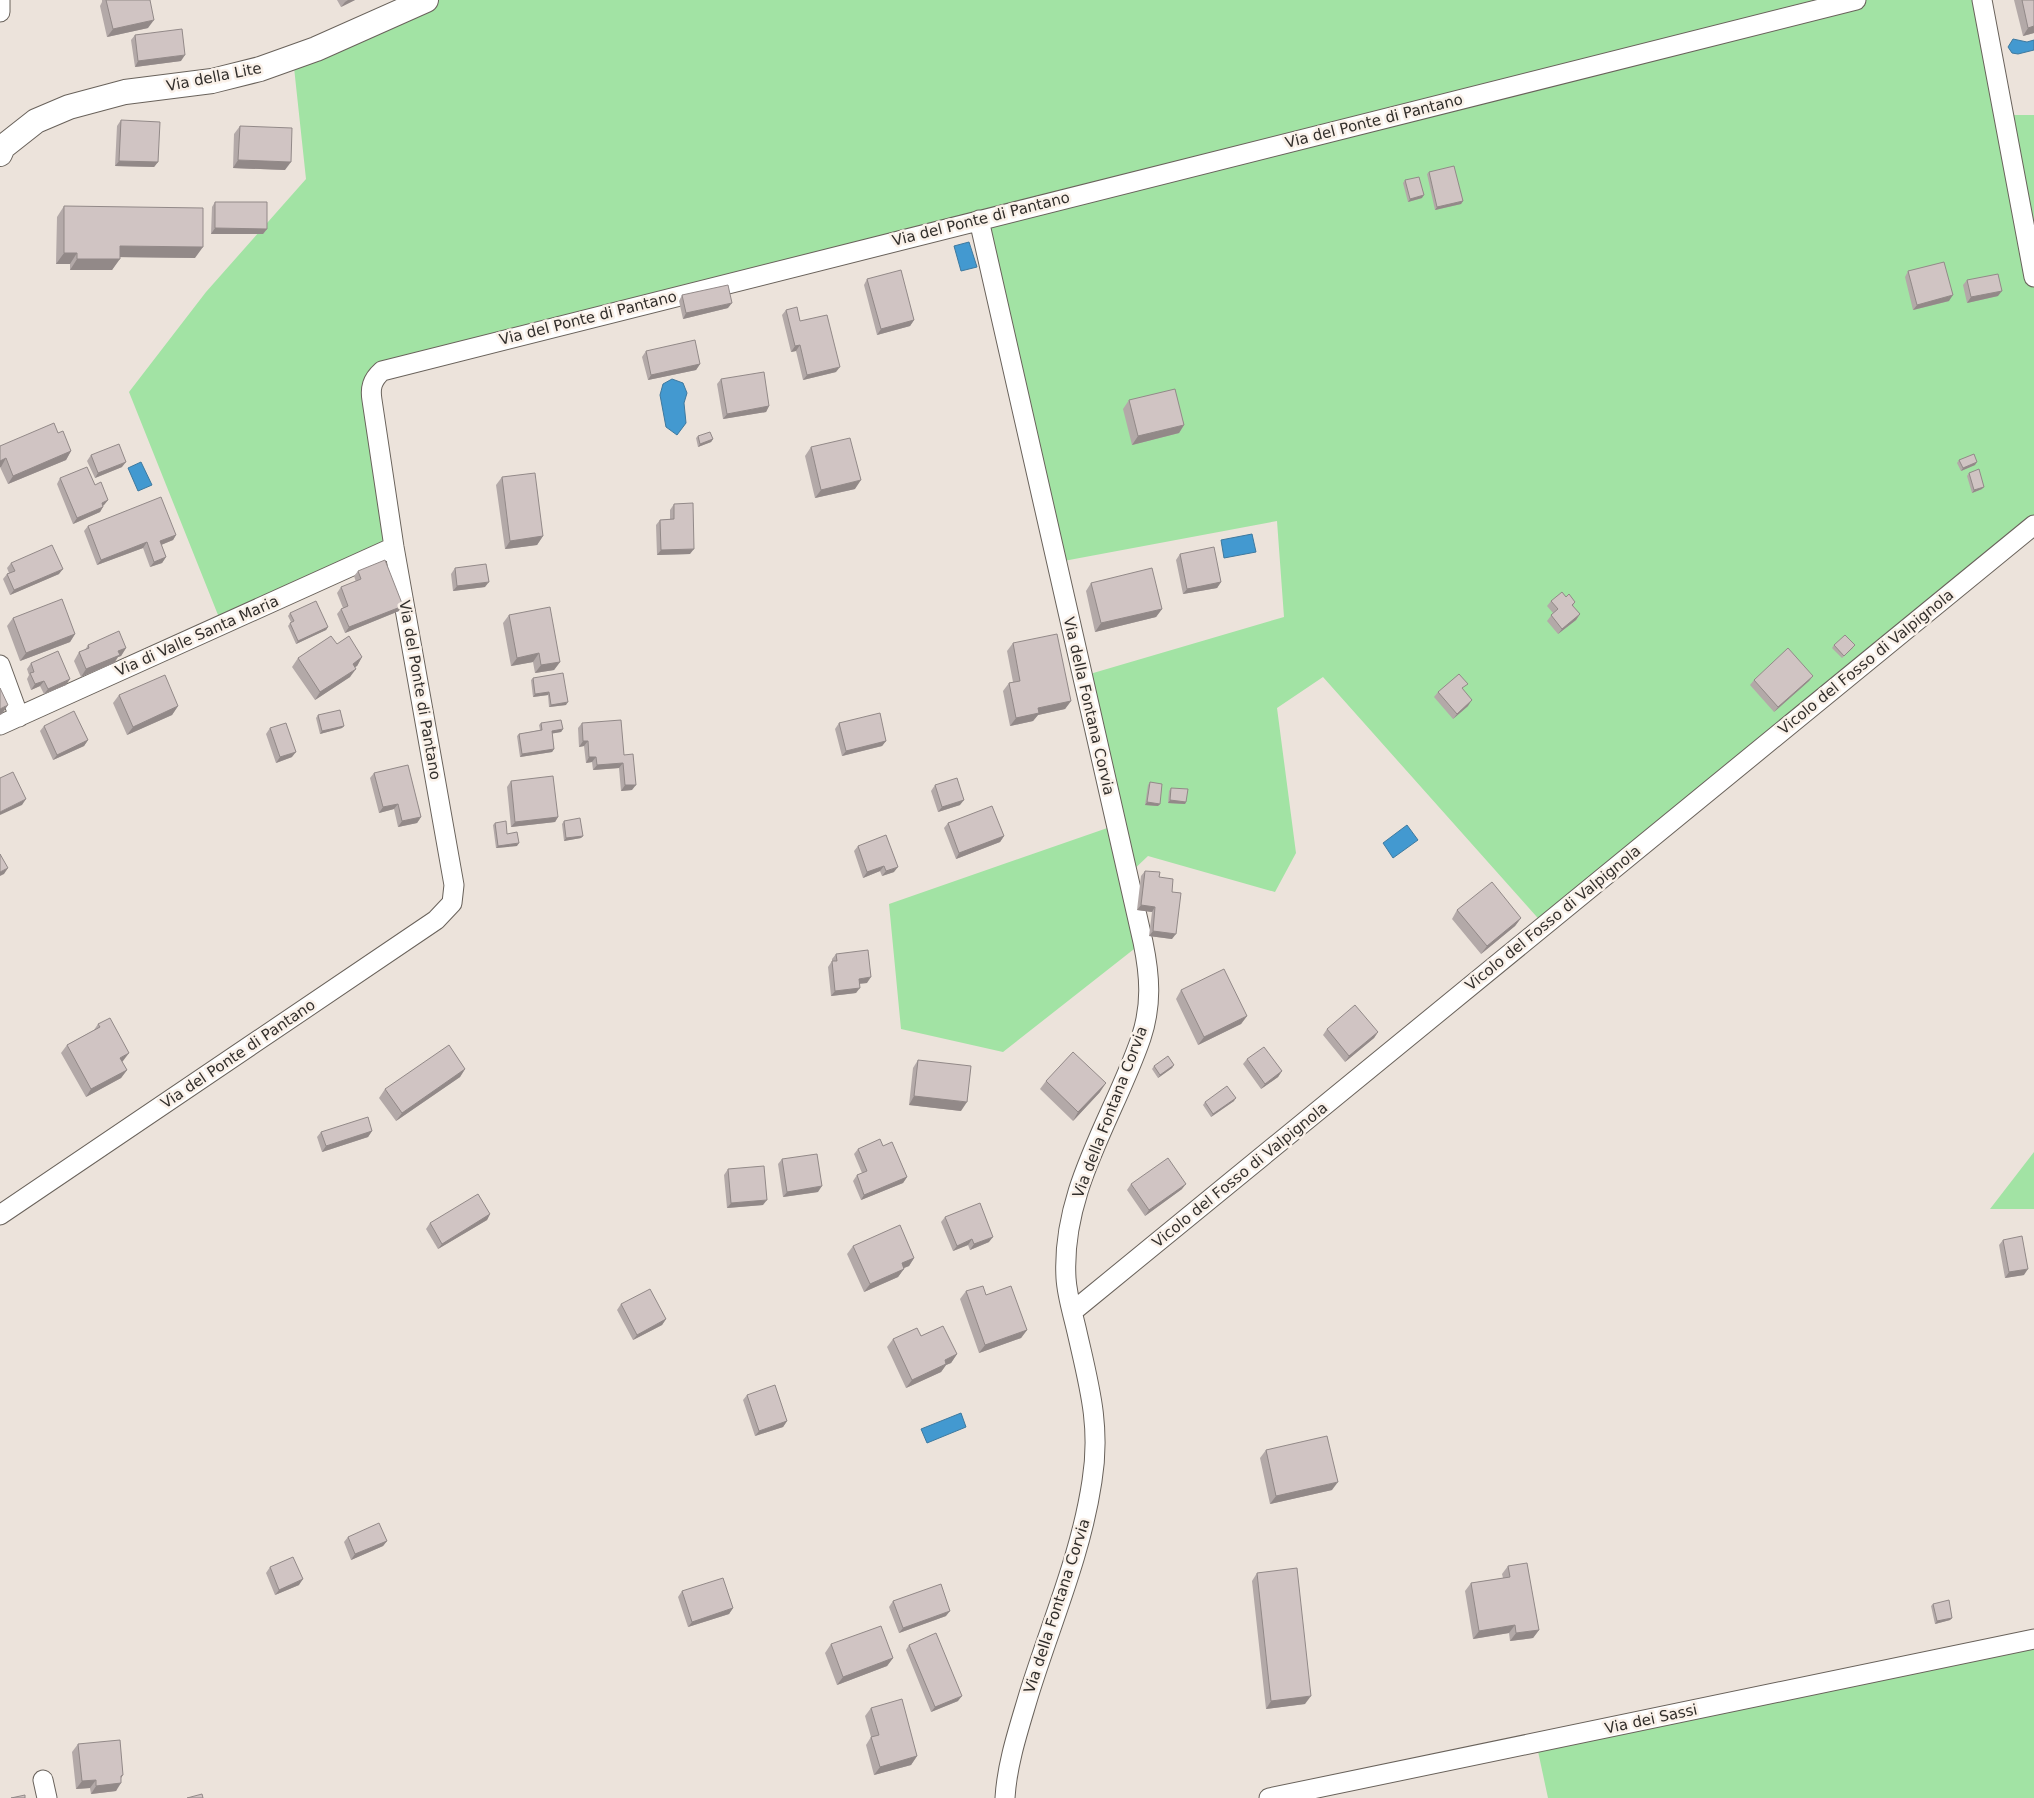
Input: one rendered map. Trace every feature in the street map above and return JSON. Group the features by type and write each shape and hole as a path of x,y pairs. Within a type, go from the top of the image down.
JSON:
{"street":[{"path":"0,0 0,12"},
{"name":"Via della Lite","path":"1,148 36,121 69,108 125,92 212,81 267,67 338,40 426,0"},
{"name":"Via del Ponte di Pantano","path":"0,1214 436,920 452,903 454,885 394,547 371,393 373,380 382,371 1856,0"},
{"path":"1982,0 2034,277"},
{"name":"Via della Fontana Corvia","path":"979,220 1141,933 1150,981 1147,1016 1141,1038 1087,1166 1074,1205 1068,1233 1067,1289 1094,1410 1096,1440 1093,1474 1079,1544 1020,1724 1008,1774 1005,1798"},
{"name":"Vicolo del Fosso di Valpignola","path":"1072,1312 2034,525"},
{"name":"Via di Valle Santa Maria","path":"0,726 394,547"},
{"path":"0,665 19,717"},
{"name":"Via dei Sassi","path":"1268,1798 2034,1639"}],"green space":[{"path":"421,0 1817,0 1817,9 1856,0 1982,0 2003,115 2034,115 2034,525 1544,925 1323,677 1277,708 1296,853 1275,892 1148,856 1128,875 1143,942 1003,1052 901,1029 889,904 1116,825 1083,676 1284,617 1277,521 1053,563 979,220 377,376 394,547 222,625 129,392 206,292 306,179 293,58"},
{"path":"2034,1152 2034,1209 1990,1209"},
{"path":"2034,1639 2034,1798 1548,1798 1536,1742"}],"water":[{"path":"2013,39 2027,42 2034,40 2034,50 2018,54 2012,53 2008,47"},
{"path":"969,242 977,267 961,271 954,246"},
{"path":"672,379 683,383 687,393 684,403 686,423 677,435 666,427 660,395 663,384"},
{"path":"141,462 152,485 138,491 128,468"},
{"path":"1252,534 1256,552 1224,558 1221,540"},
{"path":"1407,825 1418,840 1393,858 1383,843"},
{"path":"961,1413 966,1427 927,1443 921,1429"}],"building":[{"path":"106,0 150,0 154,20 113,29"},
{"path":"2022,0 2034,0 2034,26 2028,28"},
{"path":"182,29 185,55 138,61 135,35"},
{"path":"121,120 160,122 158,162 119,161"},
{"path":"240,126 292,128 291,162 238,160"},
{"path":"1454,166 1463,201 1437,207 1429,172"},
{"path":"1419,177 1424,195 1410,199 1405,180"},
{"path":"215,202 267,202 267,229 215,228"},
{"path":"64,206 203,208 203,247 120,246 120,259 77,259 77,253 64,253"},
{"path":"1944,262 1953,295 1917,305 1908,271"},
{"path":"901,270 914,320 881,329 867,279"},
{"path":"1998,274 2002,291 1971,297 1967,280"},
{"path":"728,285 732,303 686,313 682,295"},
{"path":"797,307 800,321 827,315 840,367 807,375 800,345 795,346 786,310"},
{"path":"695,340 700,364 651,375 646,351"},
{"path":"764,372 769,406 727,414 721,379"},
{"path":"1175,389 1184,425 1138,436 1129,400"},
{"path":"54,423 58,433 63,431 71,451 13,476 6,458 0,461 0,446"},
{"path":"710,432 713,439 700,444 698,436"},
{"path":"850,438 861,480 821,490 811,447"},
{"path":"119,444 126,462 98,473 91,455"},
{"path":"1974,454 1977,462 1963,468 1959,460"},
{"path":"87,467 95,485 101,482 108,500 102,503 103,507 77,518 60,478"},
{"path":"1979,469 1984,487 1974,490 1969,473"},
{"path":"535,473 543,536 510,541 502,477"},
{"path":"161,497 176,535 160,541 166,557 154,562 147,542 101,560 88,526"},
{"path":"693,503 694,549 661,550 660,520 674,519 674,504"},
{"path":"52,545 63,569 14,590 7,574 15,571 11,563"},
{"path":"1214,547 1221,582 1187,589 1180,554"},
{"path":"385,560 403,606 349,627 341,609 348,606 341,587 361,579 358,571"},
{"path":"486,564 489,582 457,586 455,568"},
{"path":"1152,568 1162,609 1101,623 1091,583"},
{"path":"1562,592 1566,597 1569,594 1575,602 1572,605 1580,614 1562,629 1551,615 1558,609 1551,601"},
{"path":"62,599 75,634 26,653 13,618"},
{"path":"316,601 328,627 298,641 290,623 294,621 290,613"},
{"path":"550,607 560,662 541,665 539,653 517,658 509,615"},
{"path":"119,631 126,648 118,651 120,655 86,669 79,652 89,648 88,645"},
{"path":"1057,634 1071,701 1038,708 1039,713 1016,718 1009,683 1020,681 1013,643"},
{"path":"1845,635 1855,645 1844,656 1834,645"},
{"path":"331,636 337,644 349,636 362,657 353,664 356,669 320,692 298,658"},
{"path":"1788,648 1813,676 1778,707 1754,680"},
{"path":"58,651 70,679 48,689 44,681 35,684 30,673 34,672 31,663"},
{"path":"563,673 568,702 551,705 549,692 535,694 533,678"},
{"path":"1459,674 1468,684 1462,688 1472,700 1457,714 1438,692"},
{"path":"165,675 178,706 133,727 119,695"},
{"path":"0,688 8,705 0,709"},
{"path":"340,710 344,726 322,731 318,715"},
{"path":"74,711 88,740 57,755 44,726"},
{"path":"880,713 886,741 846,751 839,723"},
{"path":"561,720 563,729 552,731 554,749 522,754 519,734 542,730 541,723"},
{"path":"621,720 624,755 633,754 636,785 625,785 623,763 597,765 596,757 589,757 588,741 583,741 582,723"},
{"path":"286,723 296,752 280,757 270,728"},
{"path":"408,765 421,817 402,821 398,804 383,807 374,773"},
{"path":"13,772 26,799 0,812 0,778"},
{"path":"553,776 558,817 515,822 511,781"},
{"path":"957,778 964,800 942,807 935,785"},
{"path":"1150,782 1162,784 1160,804 1147,802"},
{"path":"1171,788 1188,789 1186,802 1170,800"},
{"path":"992,806 1004,836 959,853 948,823"},
{"path":"580,818 583,836 566,838 564,821"},
{"path":"506,821 507,834 517,832 519,843 498,846 495,823"},
{"path":"886,835 898,867 886,871 884,866 867,872 858,846"},
{"path":"0,854 8,868 0,872"},
{"path":"1145,871 1160,872 1159,877 1173,879 1172,892 1181,893 1176,934 1153,931 1155,907 1141,905"},
{"path":"1492,882 1521,918 1487,946 1457,910"},
{"path":"868,950 871,977 859,979 860,988 835,991 832,961 837,961 836,954"},
{"path":"1224,969 1247,1016 1204,1037 1181,990"},
{"path":"1355,1005 1378,1032 1349,1056 1327,1029"},
{"path":"110,1018 129,1053 120,1058 127,1070 91,1089 67,1045 100,1027 98,1024"},
{"path":"449,1045 465,1069 402,1113 385,1089"},
{"path":"1264,1047 1282,1071 1265,1084 1247,1059"},
{"path":"1073,1052 1106,1083 1078,1112 1046,1081"},
{"path":"1168,1056 1174,1065 1160,1075 1154,1066"},
{"path":"918,1060 971,1066 967,1102 914,1096"},
{"path":"1227,1086 1236,1098 1213,1114 1205,1102"},
{"path":"368,1117 372,1131 326,1146 321,1132"},
{"path":"880,1139 883,1146 892,1142 907,1177 864,1195 857,1175 867,1171 858,1149"},
{"path":"817,1154 822,1186 787,1192 782,1159"},
{"path":"1168,1158 1186,1184 1149,1210 1131,1184"},
{"path":"764,1166 767,1200 731,1203 728,1169"},
{"path":"478,1194 490,1214 442,1244 430,1223"},
{"path":"980,1203 993,1237 974,1244 972,1239 957,1246 945,1217"},
{"path":"900,1225 914,1258 902,1263 904,1269 870,1284 853,1246"},
{"path":"2022,1236 2028,1269 2009,1272 2003,1240"},
{"path":"983,1286 986,1295 1011,1286 1027,1330 985,1345 966,1291"},
{"path":"650,1289 666,1319 637,1335 621,1304"},
{"path":"943,1326 957,1354 945,1360 946,1364 912,1380 893,1339 917,1328 921,1336"},
{"path":"775,1385 787,1421 759,1431 747,1395"},
{"path":"1327,1436 1338,1482 1276,1496 1266,1450"},
{"path":"379,1523 387,1541 355,1554 348,1537"},
{"path":"293,1557 303,1579 279,1590 270,1567"},
{"path":"1527,1563 1539,1630 1516,1633 1515,1625 1479,1631 1471,1583 1510,1577 1508,1566"},
{"path":"1297,1568 1311,1696 1271,1701 1257,1573"},
{"path":"723,1578 733,1608 692,1622 682,1591"},
{"path":"941,1584 950,1611 903,1628 893,1601"},
{"path":"1949,1600 1952,1618 1937,1621 1933,1604"},
{"path":"881,1626 893,1658 843,1677 831,1644"},
{"path":"936,1633 962,1696 935,1707 909,1645"},
{"path":"902,1699 917,1756 880,1767 871,1737 879,1735 871,1708"},
{"path":"120,1740 123,1775 121,1776 121,1783 96,1786 96,1780 82,1781 78,1744"},
{"path":"202,1794 203,1798 187,1798"},
{"path":"25,1795 25,1798 11,1798"}]}
